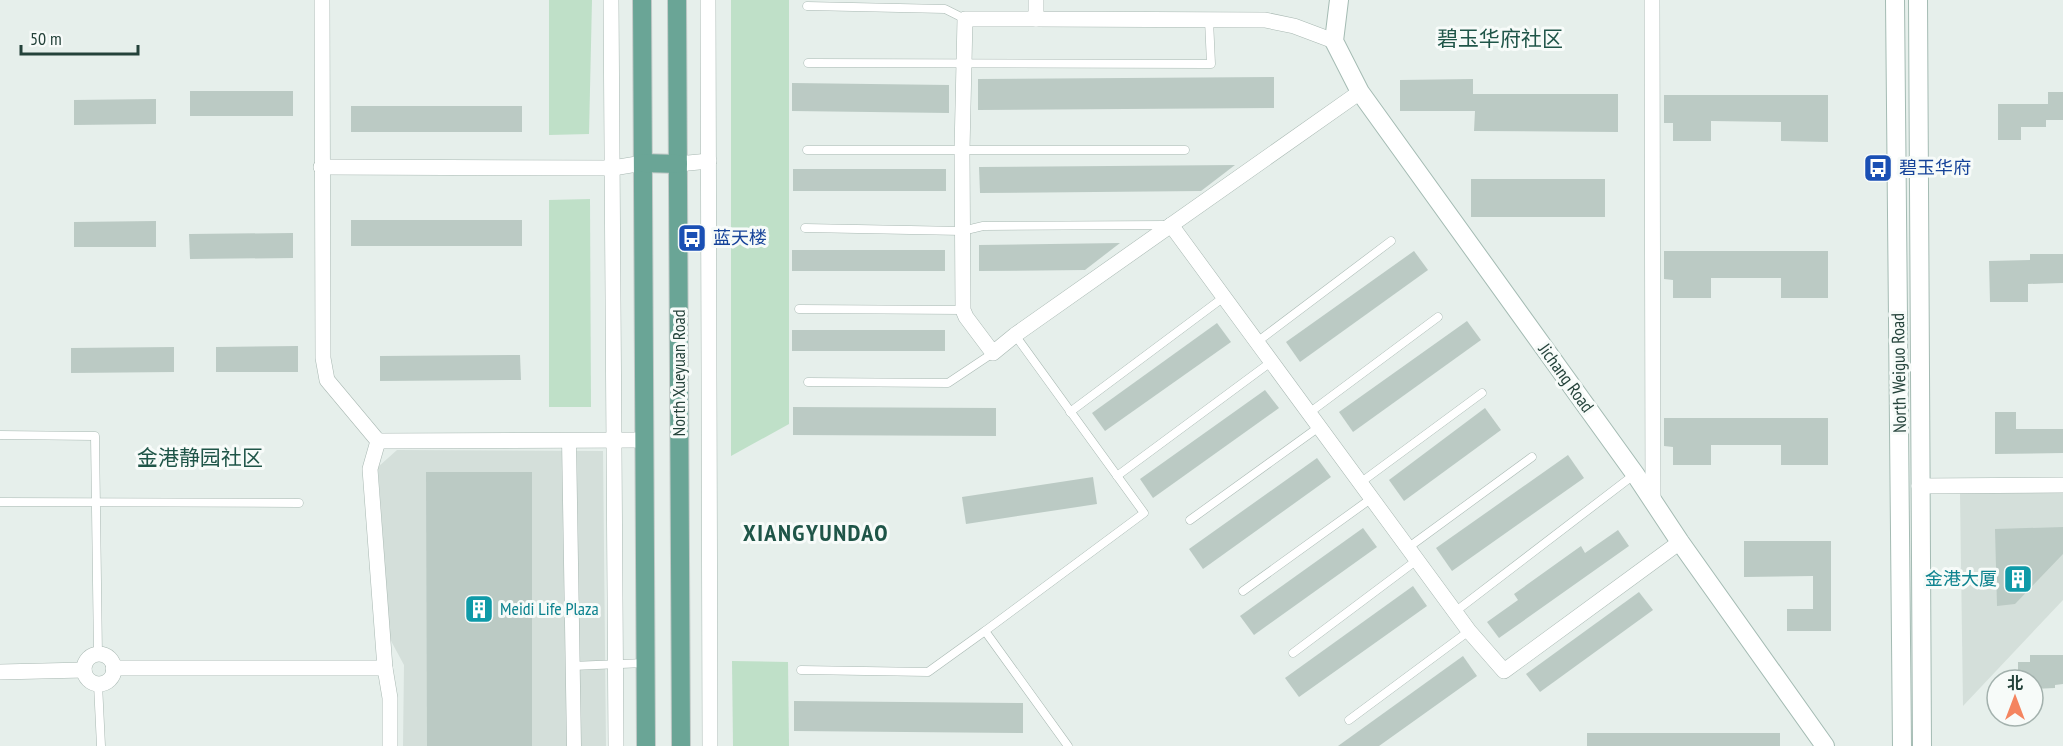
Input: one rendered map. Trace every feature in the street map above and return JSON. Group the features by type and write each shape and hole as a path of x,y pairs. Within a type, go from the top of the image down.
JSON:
{"main road":[{"name":"North Xueyuan Road","path":"642,0 646,746"},
{"name":"North Xueyuan Road","path":"677,0 681,746"},
{"path":"1334,40 1339,0"},
{"name":"North Weiguo Road","path":"1895,0 1902,746"},
{"name":"North Weiguo Road","path":"1918,0 1922,746"},
{"name":"Jichang Road","path":"1334,40 1360,92 1635,474 1680,542 1825,746"},
{"path":"643,163 678,164"}],"street":[{"path":"322,0 322,358 327,380 378,441"},
{"path":"611,0 616,746"},
{"path":"708,0 710,746"},
{"path":"1036,0 1036,19"},
{"path":"1652,0 1653,501"},
{"path":"1334,40 1294,26 1265,20 964,19 962,231 963,310 966,317 993,353 1015,335 1360,92"},
{"path":"678,164 709,161"},
{"path":"321,167 613,168 643,163"},
{"path":"1171,225 1469,631 1504,671 1680,542"},
{"path":"378,441 644,440"},
{"path":"378,441 370,469 385,668 390,698 390,746"},
{"path":"1919,486 2063,485"},
{"path":"98,655 106,657 113,668 111,677 99,684 87,679 84,670 89,658 98,655"},
{"path":"113,668 385,668"},
{"path":"0,672 84,670"}],"lane":[{"path":"807,6 945,9 964,19"},
{"path":"808,63 1211,64 1209,20"},
{"path":"807,150 1185,150"},
{"path":"805,228 962,231 983,226 1171,225"},
{"path":"1257,342 1391,242"},
{"path":"1070,412 1224,297"},
{"path":"799,309 963,310"},
{"path":"1309,413 1438,317"},
{"path":"801,670 928,672 1144,513 1015,335"},
{"path":"808,382 948,383 993,353"},
{"path":"1117,476 1271,362"},
{"path":"1360,483 1482,393"},
{"path":"1190,520 1319,427"},
{"path":"0,435 95,436 98,655"},
{"path":"569,440 573,666 577,746"},
{"path":"1293,653 1532,457"},
{"path":"1456,611 1635,474"},
{"path":"1243,591 1372,498"},
{"path":"0,502 299,503"},
{"path":"985,631 1068,746"},
{"path":"1349,720 1469,631"},
{"path":"573,666 645,663"},
{"path":"571,746 573,666"},
{"path":"99,684 101,746"}],"shaded area":[{"path":"397,450 603,451 606,746 403,746 404,665 390,639 378,467"},
{"path":"1960,493 2063,493 2063,600 1999,668 1985,668 1985,683 1963,706"}],"green space":[{"path":"549,0 592,0 589,134 549,135"},
{"path":"731,0 789,0 789,424 731,456"},
{"path":"590,199 591,407 549,407 549,200"},
{"path":"732,661 788,662 789,746 733,746"}],"building":[{"path":"1274,77 1274,108 978,110 978,79"},
{"path":"1473,79 1473,94 1618,94 1618,132 1474,131 1475,111 1400,111 1400,80"},
{"path":"792,83 949,85 949,113 792,111"},
{"path":"190,91 293,91 293,116 190,116"},
{"path":"2048,92 2063,92 2063,120 2046,120 2046,127 2021,127 2021,140 1998,140 1998,104 2048,104"},
{"path":"1664,95 1828,95 1828,142 1781,141 1781,122 1711,121 1711,141 1673,141 1673,123 1664,123"},
{"path":"156,99 156,124 74,125 74,100"},
{"path":"351,106 522,106 522,132 351,132"},
{"path":"1235,165 1201,191 980,193 979,167"},
{"path":"793,169 946,169 946,191 793,191"},
{"path":"1471,179 1605,179 1605,217 1471,217"},
{"path":"351,220 522,220 522,246 351,246"},
{"path":"156,221 156,247 74,247 74,222"},
{"path":"293,233 293,258 190,259 189,234"},
{"path":"1120,243 1085,270 979,271 979,245"},
{"path":"792,250 945,250 945,271 792,271"},
{"path":"1414,251 1428,270 1300,362 1286,342"},
{"path":"1664,251 1828,251 1828,298 1781,298 1781,278 1711,278 1711,298 1673,298 1673,280 1664,279"},
{"path":"2030,254 2063,254 2063,283 2028,284 2028,302 1990,302 1989,261 2030,260"},
{"path":"1467,321 1481,340 1353,432 1339,412"},
{"path":"1217,323 1231,342 1105,431 1092,413"},
{"path":"792,330 945,330 945,351 792,351"},
{"path":"298,346 298,372 216,372 216,347"},
{"path":"174,347 174,372 71,373 71,348"},
{"path":"520,355 521,380 380,381 380,356"},
{"path":"1265,390 1279,408 1153,498 1140,479"},
{"path":"793,407 996,408 996,436 793,435"},
{"path":"1485,408 1501,430 1404,501 1389,480"},
{"path":"1995,412 2016,412 2016,429 2063,429 2063,453 1995,454"},
{"path":"1664,418 1828,418 1828,465 1781,465 1781,445 1711,445 1711,465 1673,465 1673,447 1664,446"},
{"path":"1568,455 1584,478 1452,571 1436,548"},
{"path":"1317,458 1331,477 1203,569 1189,549"},
{"name":"Meidi Life Plaza","path":"426,472 532,472 532,746 427,746"},
{"path":"1093,477 1097,504 966,524 962,497"},
{"name":"金港大厦","path":"2063,527 2063,554 2015,604 1997,606 1995,529"},
{"path":"1363,528 1377,547 1254,635 1240,616"},
{"path":"1618,530 1629,546 1499,638 1487,622 1518,600 1514,594 1581,546 1585,553"},
{"path":"1744,541 1831,541 1831,631 1787,631 1787,609 1813,609 1813,576 1744,577"},
{"path":"1413,586 1427,606 1299,697 1285,678"},
{"path":"1639,592 1653,610 1540,692 1526,674"},
{"path":"2030,655 2063,655 2063,684 2055,685 2055,688 2045,688 2045,668 2018,668 2018,662 2030,662"},
{"path":"1463,656 1477,676 1379,746 1338,746"},
{"path":"794,701 1023,703 1023,733 794,731"},
{"path":"1587,733 1780,733 1780,746 1587,746"}],"place":[{"name":"碧玉华府","path":"1878,168"},
{"name":"蓝天楼","path":"692,238"},
{"name":"金港大厦","path":"2018,579"},
{"name":"Meidi Life Plaza","path":"479,609"}],"district":[{"name":"碧玉华府社区","path":"1500,39"},
{"name":"金港静园社区","path":"200,458"},
{"name":"XIANGYUNDAO","path":"816,533"}]}
